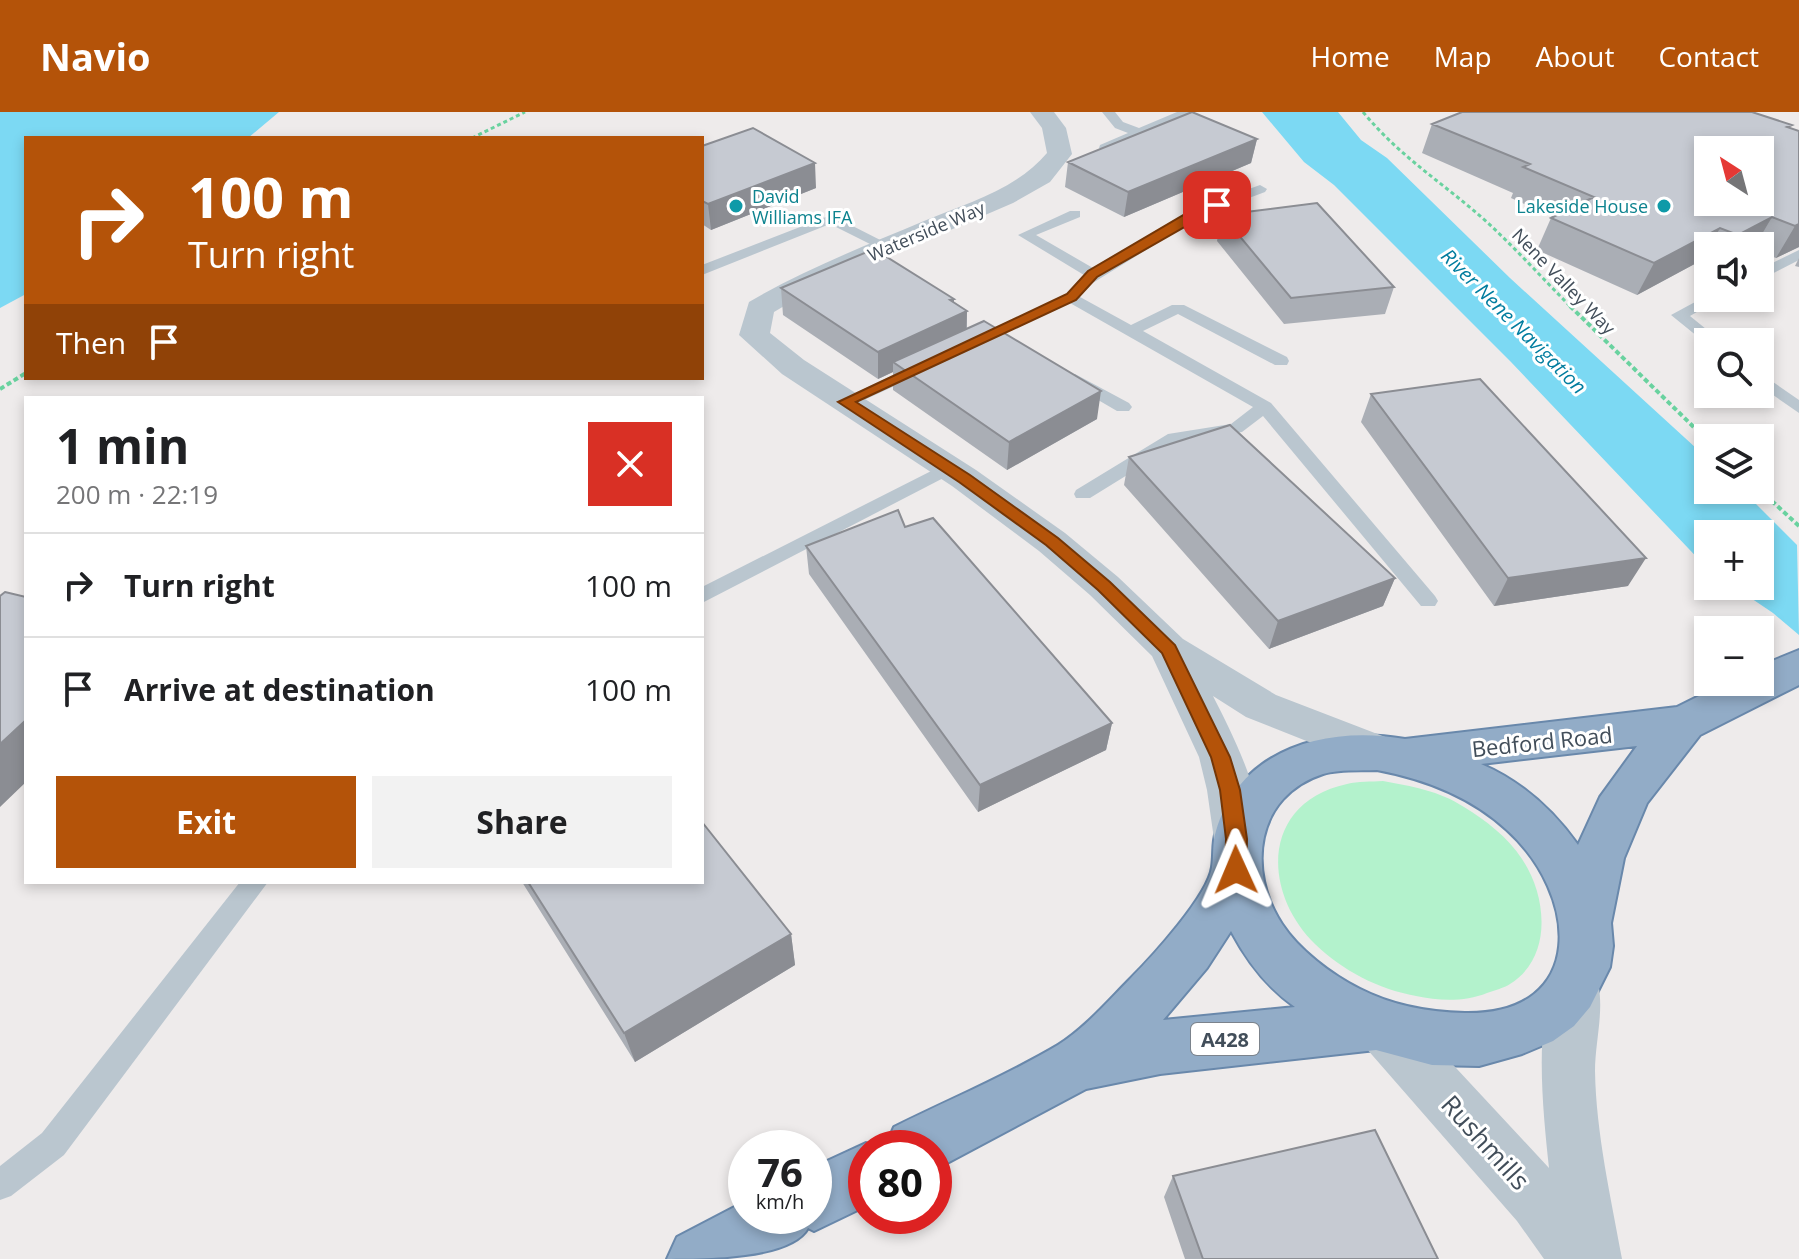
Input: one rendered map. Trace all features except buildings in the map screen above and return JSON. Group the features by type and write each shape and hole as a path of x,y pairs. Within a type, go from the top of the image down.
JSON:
{"highway":[{"name":"Bedford Road","path":"1236,855 1252,800 1284,772 1326,755 1388,754 1684,723 1784,674"},
{"name":"Bedford Road","path":"1575,985 1586,955 1593,870 1608,826 1629,790 1684,723"},
{"path":"1388,754 1451,770 1500,796 1541,832 1571,875 1587,922"},
{"path":"1236,855 1249,914 1277,958 1321,997 1379,1027 1445,1042 1500,1038 1545,1018 1575,985"},
{"name":"A428","path":"1078,1064 1151,995 1203,936 1222,905 1236,855"},
{"name":"A428","path":"950,1130 1078,1064 1160,1047 1379,1027"},
{"path":"699,1259 747,1234"}],"street":[{"name":"Waterside Way","path":"1042,112 1054,128 1060,154 1041,177 1004,197 801,284 760,308 754,335 793,367 949,468 1052,542 1104,586 1169,649 1261,706 1388,754"},
{"name":"Waterside Way","path":"1169,649 1221,757 1230,790 1236,855"},
{"path":"1575,985 1568,1072 1577,1166 1592,1259"},
{"name":"Rushmills","path":"1379,1027 1538,1200 1581,1259"}],"lane":[{"path":"1108,112 1119,125 1140,133"},
{"path":"1105,148 1187,112"},
{"path":"845,402 947,354 1001,336 1071,297 1093,274 1196,213 1260,189"},
{"path":"1075,214 1025,235 1093,274"},
{"path":"704,269 831,219 887,247"},
{"path":"1774,267 1799,254"},
{"path":"1071,297 1265,407 1428,601"},
{"path":"1131,331 1178,308 1281,361"},
{"path":"1694,308 1679,315 1696,328"},
{"path":"1059,370 1123,407"},
{"path":"1774,389 1799,408"},
{"path":"1083,494 1174,438 1236,428 1265,407"},
{"path":"704,595 949,468"},
{"path":"0,1185 53,1144 253,884"}],"path":[{"path":"476,136 525,112"},
{"name":"Nene Valley Way","path":"1363,112 1384,137 1425,174 1487,222 1694,428"},
{"path":"0,389 24,374"},
{"path":"1774,503 1799,526"}],"green space":[{"path":"1383,781 1425,790 1455,801 1496,830 1522,859 1537,890 1542,925 1534,958 1510,984 1479,996 1452,1000 1402,993 1375,984 1337,963 1297,923 1285,899 1279,875 1279,851 1285,829 1299,809 1319,794 1351,783"}],"water":[{"path":"0,112 279,112 250,136 24,136 24,295 0,308"},
{"name":"River Nene Navigation","path":"1262,112 1338,112 1361,140 1387,158 1510,278 1694,446 1694,504 1756,504 1772,520 1694,520 1694,554 1511,362 1334,185 1304,162"},
{"path":"1774,522 1797,545 1799,635 1754,600 1774,600"}],"place":[{"name":"David Williams IFA","path":"736,206"},
{"name":"Lakeside House","path":"1664,206"}],"route":[{"path":"1217,205 1196,213 1093,274 1071,297 845,402 964,478 1052,542 1104,586 1169,649 1221,757 1230,790 1237,839 1236,870"}]}
